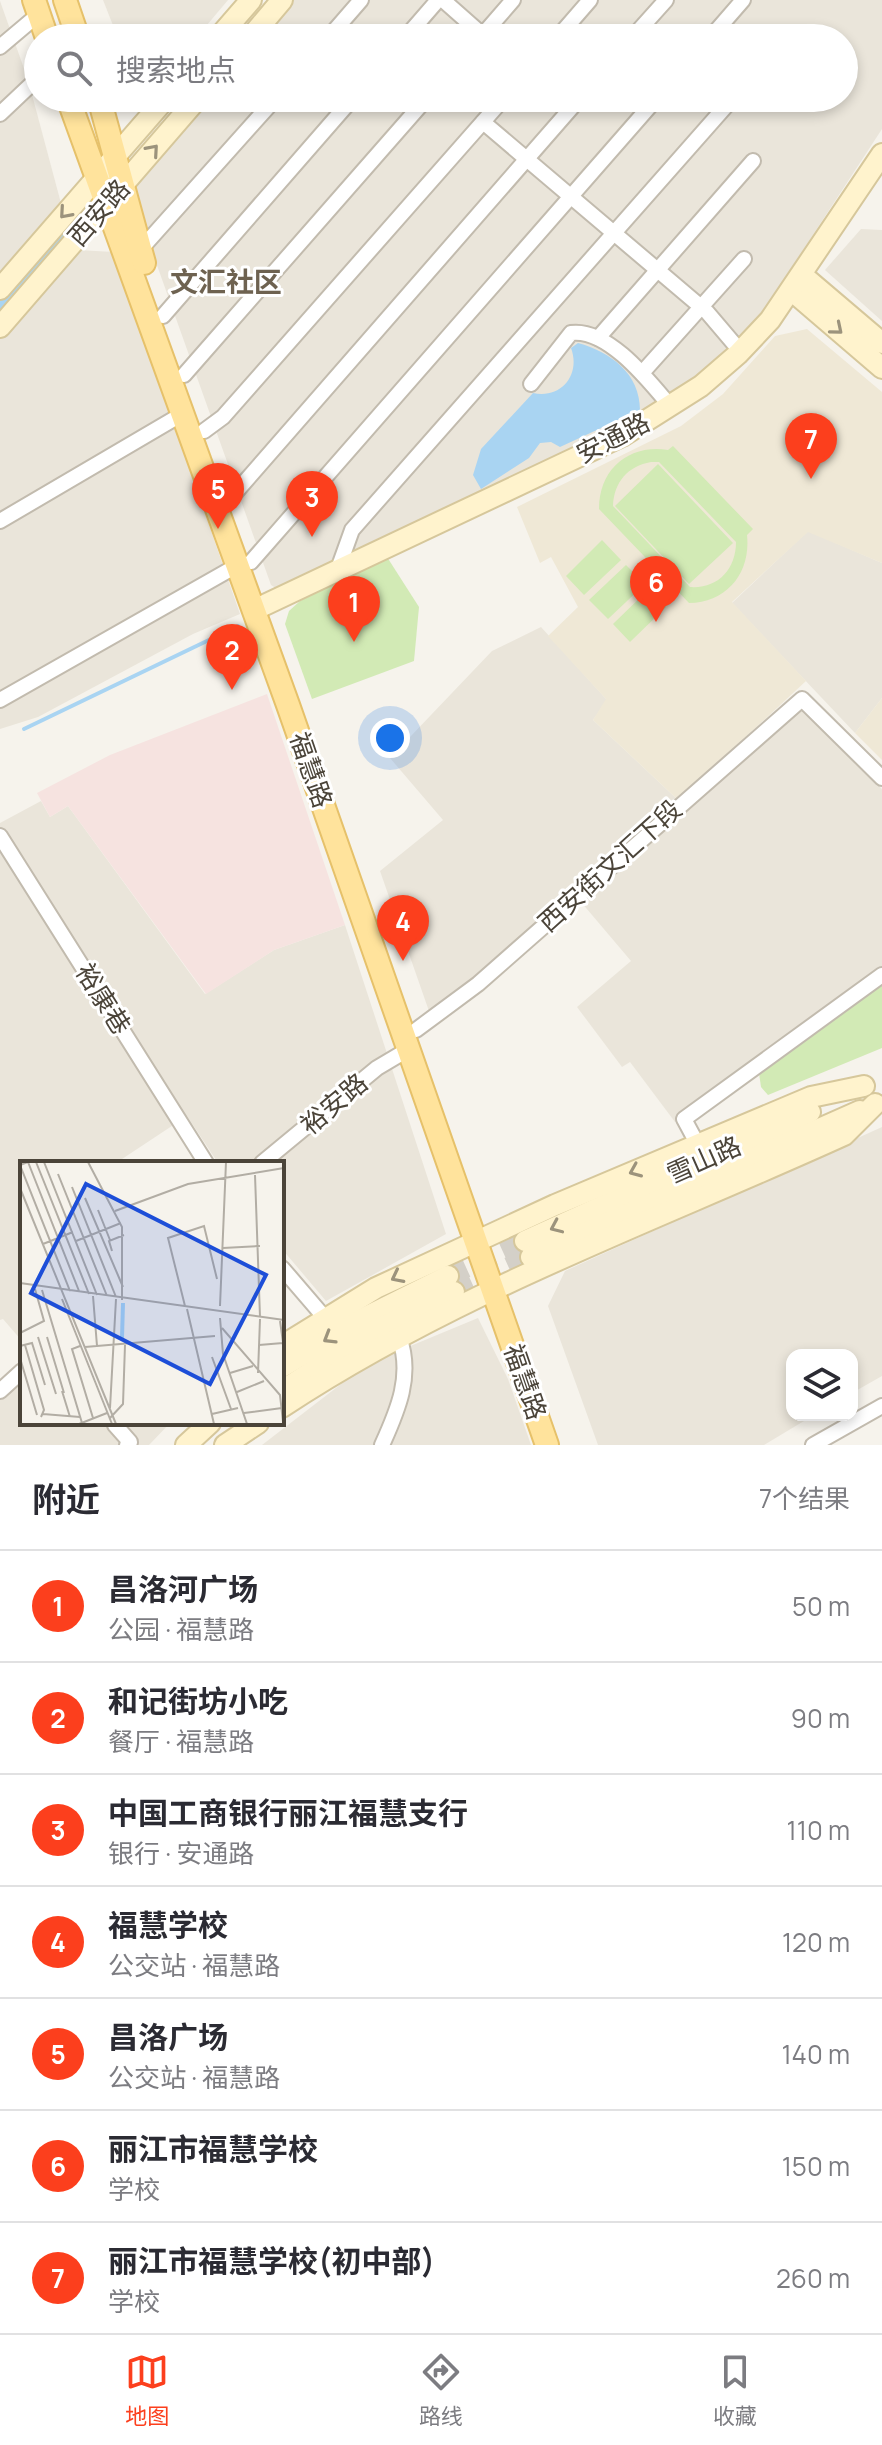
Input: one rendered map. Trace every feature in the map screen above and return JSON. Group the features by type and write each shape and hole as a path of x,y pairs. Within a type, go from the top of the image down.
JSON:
{"main road":[{"path":"65,0 73,24"},
{"path":"230,24 251,0"},
{"path":"262,24 282,0"},
{"name":"福慧路","path":"73,112 184,413 260,607 482,1238 547,1445"},
{"name":"福慧路","path":"104,112 140,250 229,500 244,564"},
{"name":"西安路","path":"0,289 154,112"},
{"name":"西安路","path":"0,327 186,112"},
{"name":"安通路","path":"260,607 622,436 671,407 741,352 796,282 882,154"},
{"path":"796,282 882,343"},
{"path":"796,282 882,368"},
{"path":"284,1345 376,1288 482,1238 811,1097 873,1082"},
{"name":"雪山路","path":"873,1082 528,1249 878,1103"},
{"path":"284,1406 399,1337 499,1288 844,1135 878,1103"},
{"path":"284,1366 362,1319 451,1284 284,1390"},
{"name":"福慧路","path":"499,1288 561,1445"},
{"path":"188,1443 200,1425"},
{"path":"188,1443 208,1425"},
{"path":"218,1445 240,1425"},
{"path":"225,1445 255,1425"}],"street":[{"path":"340,24 361,0"},
{"path":"418,24 440,0 468,24"},
{"path":"494,24 513,0"},
{"path":"569,24 590,0"},
{"path":"645,24 666,0"},
{"path":"722,24 743,0"},
{"path":"0,47 36,7"},
{"path":"0,114 24,91"},
{"path":"140,250 263,112"},
{"path":"163,316 341,112"},
{"path":"184,375 415,112"},
{"path":"204,431 223,417 492,112"},
{"path":"229,500 568,112"},
{"path":"0,700 244,564 645,112"},
{"path":"338,569 352,530 721,112"},
{"path":"483,122 701,307 741,352"},
{"path":"598,338 753,161"},
{"path":"642,373 744,259"},
{"path":"531,384 571,333 598,338 642,373 671,407"},
{"path":"0,521 184,413"},
{"name":"西安街文汇下段","path":"412,1039 802,699 882,778"},
{"name":"裕康巷","path":"0,836 205,1161"},
{"path":"698,1145 684,1119 882,975"},
{"name":"裕安路","path":"264,1161 412,1039"},
{"path":"284,1270 325,1318"},
{"path":"382,1445 405,1384 406,1362 399,1337"},
{"path":"0,1391 20,1373"},
{"path":"813,1445 882,1406"},
{"path":"115,1425 130,1442 127,1445"}],"shaded area":[{"path":"103,0 228,0 208,24 112,24"},
{"path":"290,0 882,0 882,129 762,313 705,373 646,412 279,590 271,585 138,212 134,180 193,112 858,112 858,24 269,24"},
{"path":"0,1 24,69 24,80 0,103"},
{"path":"24,98 24,112 37,112 62,207 0,278 0,121"},
{"path":"861,229 882,230 882,321 825,270"},
{"path":"77,250 114,252 240,614 193,634 38,717 0,729 0,337"},
{"path":"807,329 882,392 882,563 808,532 732,602 806,681 678,800 593,720 606,699 548,636 578,607 551,557 540,563 517,507 681,426 723,394 775,336"},
{"path":"808,531 882,563 882,698 855,733 732,603"},
{"path":"541,627 607,700 593,720 678,800 473,983 430,1014 380,871 443,820 390,758 492,651"},
{"path":"267,694 345,925 274,950 206,994 68,806 50,817 37,793 110,755"},
{"path":"882,698 882,760 855,733"},
{"path":"800,710 882,789 882,967 675,1122 630,1062 622,1067 577,1007 631,961 581,902"},
{"path":"41,801 50,817 68,806 205,994 274,950 345,925 446,1234 326,1301 284,1251 284,1161 217,1161 187,1116 119,1161 20,1161 20,1339 3,1319 0,1320 0,823"},
{"path":"882,1127 882,1376 858,1390 858,1349 786,1349 786,1421 804,1421 764,1445 598,1445 548,1306 565,1271"},
{"path":"478,1318 508,1379 531,1445 262,1445 367,1364"},
{"path":"20,1381 20,1425 168,1425 149,1445 0,1445 0,1399"}],"green space":[{"path":"673,446 753,529 747,535 745,562 734,583 715,597 703,601 689,603 599,509 604,482 619,462 641,451 668,450","holes":["659,462 736,542 729,569 709,585 690,587 613,506 619,483 629,471 643,464"]},
{"path":"658,464 733,543 689,584 615,506"},
{"path":"602,540 621,560 584,595 566,576"},
{"path":"387,557 419,607 414,661 312,699 285,624 289,611 300,601"},
{"path":"626,565 645,584 608,619 589,600"},
{"path":"649,589 666,607 630,642 613,624"},
{"path":"882,984 882,1048 768,1095 761,1087 759,1073"}],"water":[{"path":"69,216 75,226 0,313 0,296"},
{"path":"578,343 602,352 621,366 635,386 640,410 560,447 551,442 540,443 529,458 481,489 473,475 481,449 533,393 552,392 566,383 573,367 571,348"}],"waterway":[{"path":"24,729 238,626"}],"tunnel":[{"path":"448,1276 525,1241"},
{"path":"454,1292 531,1257"}],"place":[{"name":"丽江市福慧学校(初中部)","path":"811,479"},
{"name":"昌洛广场","path":"218,529"},
{"name":"中国工商银行丽江福慧支行","path":"312,537"},
{"name":"丽江市福慧学校","path":"656,622"},
{"name":"昌洛河广场","path":"354,642"},
{"name":"和记街坊小吃","path":"232,690"},
{"name":"福慧学校","path":"403,961"}],"district":[{"name":"文汇社区","path":"226,282"}]}
